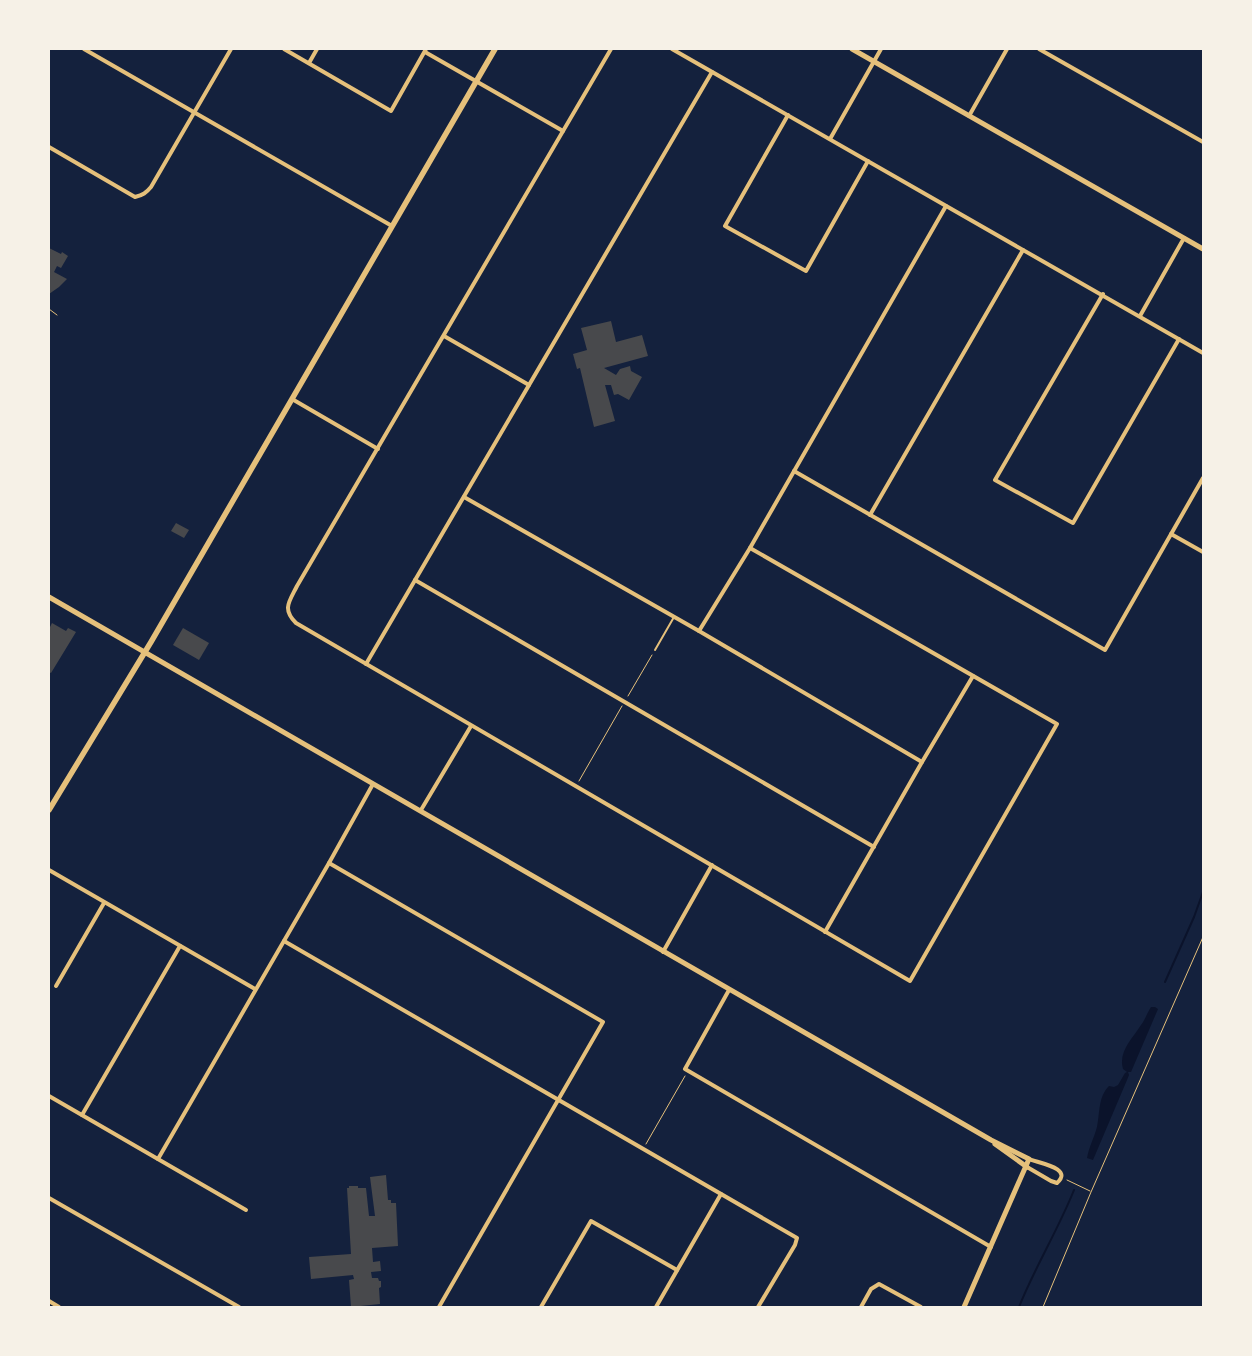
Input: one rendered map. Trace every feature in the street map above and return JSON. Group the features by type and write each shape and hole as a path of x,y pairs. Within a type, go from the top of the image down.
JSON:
{"main road":[{"path":"49,810 145,652 495,49"}],"street":[{"path":"84,49 392,226"},
{"path":"49,147 135,197 142,196 151,187 231,49"},
{"path":"284,49 391,111 425,50 563,131"},
{"path":"309,63 317,49"},
{"path":"612,49 297,586 288,604 287,611 289,617 296,623 910,981 1057,724 750,548"},
{"path":"672,49 1203,352"},
{"path":"852,49 1203,249"},
{"path":"830,139 881,49"},
{"path":"969,116 1007,49"},
{"path":"1039,49 1203,142"},
{"path":"366,664 712,72"},
{"path":"788,115 725,226 806,271 868,161"},
{"path":"699,631 750,548 946,206"},
{"path":"1140,316 1184,238"},
{"path":"870,515 1023,250"},
{"path":"1103,294 995,480 1073,523 1179,339"},
{"path":"444,336 529,385"},
{"path":"292,399 378,448"},
{"path":"794,471 1105,650 1203,478"},
{"path":"464,496 922,762"},
{"path":"1171,534 1203,552"},
{"path":"415,580 874,846"},
{"path":"49,597 991,1140 1029,1159 1058,1169 1061,1173 1061,1178 1057,1182 1051,1181 1009,1155 991,1140"},
{"path":"825,932 973,676"},
{"path":"421,810 471,726"},
{"path":"158,1158 373,784"},
{"path":"329,863 603,1022 439,1307"},
{"path":"663,952 712,865"},
{"path":"49,870 255,989"},
{"path":"56,986 104,903"},
{"path":"284,941 796,1238 795,1245 758,1307"},
{"path":"82,1115 180,946"},
{"path":"729,990 685,1069 991,1247"},
{"path":"49,1096 246,1210"},
{"path":"964,1307 1029,1159"},
{"path":"656,1307 721,1194"},
{"path":"49,1198 239,1307"},
{"path":"541,1307 591,1221 677,1270"},
{"path":"861,1307 871,1290 879,1284 921,1307"},
{"path":"49,1301 59,1307"}],"lane":[{"path":"655,650 674,617"}],"path":[{"path":"49,309 57,316"},
{"path":"576,787 655,650"},
{"path":"1043,1307 1091,1192 1203,937"},
{"path":"643,1149 684,1076 685,1069"},
{"path":"1061,1178 1091,1192"}],"water":[{"path":"1151,1007 1158,1009 1131,1072 1128,1072 1129,1075 1093,1160 1087,1158 1097,1127 1100,1105 1105,1090 1109,1086 1114,1087 1118,1085 1127,1072 1123,1069 1122,1063 1124,1051"}],"building":[{"path":"49,248 68,256 61,268 57,266 54,272 67,279 49,294"},
{"path":"611,321 616,342 642,335 648,356 604,368 616,375 620,369 630,366 631,371 642,377 629,400 618,394 614,395 611,385 605,385 615,421 594,427 580,368 577,369 573,354 587,350 581,328"},
{"path":"176,523 189,530 184,538 171,531"},
{"path":"52,623 66,631 68,628 76,632 51,673 49,672 49,629"},
{"path":"183,628 209,643 199,660 173,645"},
{"path":"386,1175 388,1200 391,1200 391,1203 396,1203 398,1246 372,1248 373,1262 380,1261 381,1271 371,1272 372,1278 378,1278 381,1281 381,1287 379,1288 380,1304 351,1307 349,1280 354,1279 353,1275 311,1279 309,1257 351,1254 347,1188 349,1186 358,1186 358,1188 366,1188 369,1216 375,1216 370,1177"}],"waterway":[{"path":"1165,982 1203,892"},
{"path":"1019,1307 1074,1190"}]}
